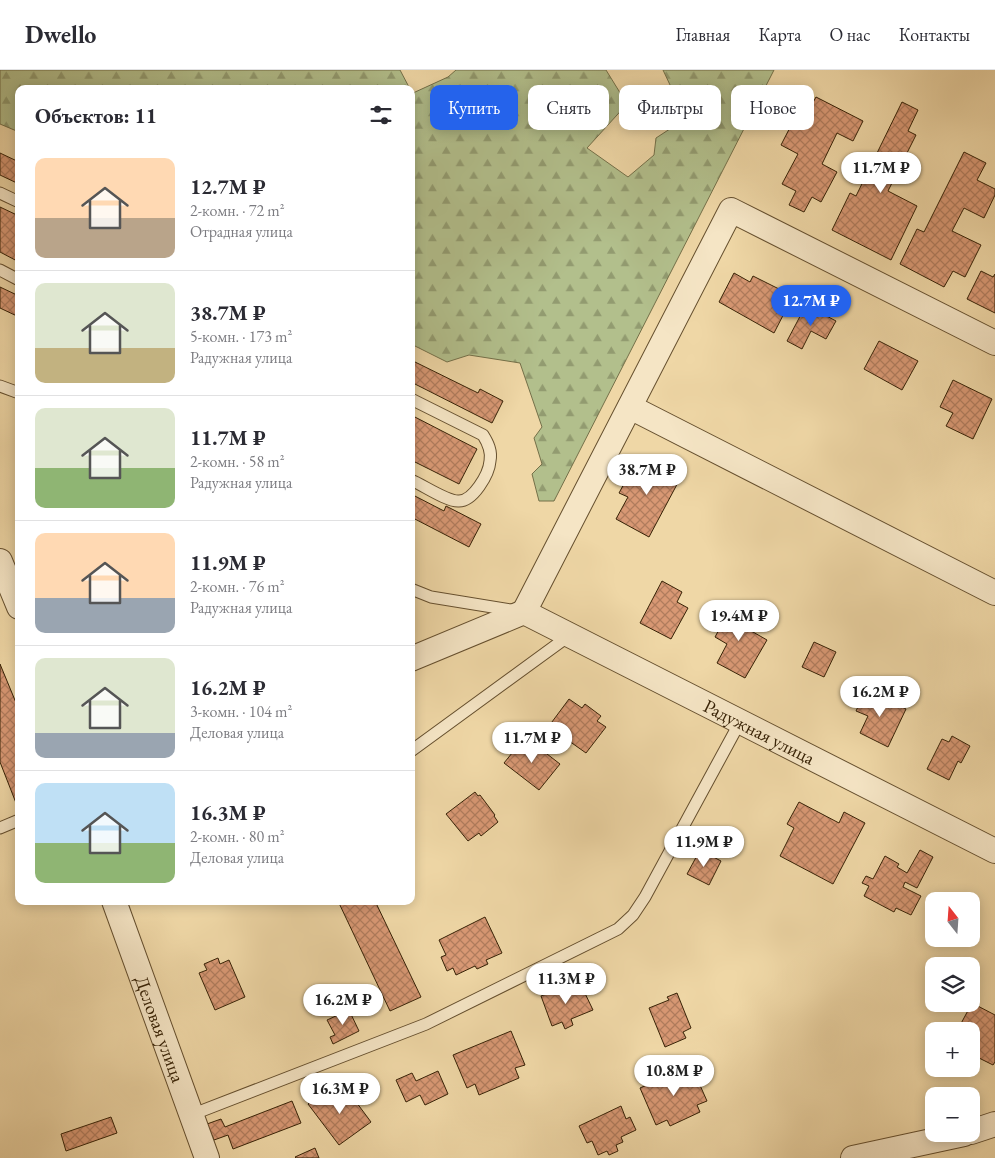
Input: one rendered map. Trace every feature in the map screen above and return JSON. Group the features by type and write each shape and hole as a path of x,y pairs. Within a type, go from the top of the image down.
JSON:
{"street":[{"path":"415,657 524,612 731,210 995,343"},
{"path":"630,407 995,593"},
{"path":"0,560 15,597"},
{"name":"Радужная улица","path":"524,612 995,851"},
{"name":"Деловая улица","path":"115,905 207,1158"},
{"path":"980,1129 995,1124"},
{"path":"853,1158 927,1142"}],"lane":[{"path":"0,193 15,200"},
{"path":"0,270 15,278"},
{"path":"0,386 15,392"},
{"path":"415,402 483,435 488,443 491,460 478,489 466,500 449,499 415,482"},
{"path":"415,591 431,597 524,612"},
{"path":"415,748 570,635"},
{"path":"191,1115 426,1024 618,929 633,915 645,897 740,722"},
{"path":"0,827 15,821"}],"green space":[{"path":"0,70 400,70 408,85 15,85 15,130 0,124"},
{"path":"456,70 606,70 619,91 619,113 609,124 609,85 528,85 528,130 603,130 587,148 628,177 654,155 656,138 668,130 721,130 721,85 670,85 663,70 774,70 766,85 731,85 731,130 743,130 554,501 539,501 532,474 542,464 534,438 542,427 520,363 469,355 447,362 415,346 415,92 430,85 430,130 518,130 518,85 430,85 448,77"}],"building":[{"path":"816,97 863,121 853,141 837,133 822,164 837,172 821,202 812,197 804,212 789,205 796,191 782,184 798,154 781,145 789,130 814,130 814,101"},
{"path":"902,102 918,110 908,131 916,135 888,191 917,206 891,260 832,230 850,193 856,196"},
{"path":"964,152 986,163 977,180 995,189 995,195 984,218 964,208 952,231 981,245 965,277 953,271 944,287 900,264 917,229 924,232"},
{"path":"0,153 15,160 15,182 0,175"},
{"path":"0,207 15,214 15,260 0,252"},
{"path":"981,271 993,277 995,274 995,313 967,299"},
{"path":"734,273 750,282 753,276 793,296 774,333 719,302"},
{"path":"0,287 15,294 15,315 0,308"},
{"path":"806,305 836,321 826,339 811,331 802,349 787,341"},
{"path":"879,341 918,361 902,390 864,369"},
{"path":"415,362 478,393 480,389 503,401 492,423 415,384"},
{"path":"953,380 992,399 973,439 946,426 953,413 940,407"},
{"path":"415,417 477,449 459,484 415,462"},
{"path":"638,458 664,472 667,467 682,475 649,537 616,519 628,497 619,493"},
{"path":"415,496 444,511 446,506 481,524 469,547 415,519"},
{"path":"662,581 682,592 677,602 688,608 671,639 640,623"},
{"path":"733,604 753,615 746,628 767,640 745,678 717,663 727,644 715,637"},
{"path":"814,642 836,652 824,677 802,667"},
{"path":"0,664 15,700 15,800 0,762"},
{"path":"866,690 906,709 888,747 860,733 868,716 856,711"},
{"path":"569,699 582,708 585,704 601,716 597,721 606,727 586,753 569,741 562,750 543,734"},
{"path":"952,736 970,746 961,763 958,761 949,780 927,769 942,739 949,742"},
{"path":"525,737 560,764 539,790 504,763"},
{"path":"475,792 478,796 480,795 498,822 481,836 479,833 468,841 446,814"},
{"path":"799,802 839,823 844,812 865,823 833,884 780,856 794,828 787,824"},
{"path":"700,850 721,861 709,885 687,874"},
{"path":"920,850 933,857 917,888 905,882 903,887 921,896 911,915 896,908 894,912 864,896 869,886 862,883 866,876 873,879 885,856 899,864 897,867 907,873"},
{"path":"340,905 377,905 421,997 390,1011"},
{"path":"485,917 502,953 486,960 488,964 477,969 475,966 456,975 453,968 447,971 441,957 446,955 439,940"},
{"path":"218,958 220,964 229,960 245,997 215,1010 199,973 207,970 204,964"},
{"path":"571,985 573,989 581,985 593,1010 571,1019 573,1025 565,1029 562,1022 552,1026 541,996"},
{"path":"677,993 691,1028 683,1032 686,1038 665,1047 649,1008 669,1000 667,997"},
{"path":"980,1007 995,1015 995,1062 993,1065 980,1058 980,1022 962,1022 967,1012 980,1012"},
{"path":"349,1010 359,1031 333,1044 330,1037 335,1035 327,1020"},
{"path":"511,1031 525,1065 515,1068 519,1078 479,1095 475,1084 467,1088 453,1055"},
{"path":"691,1065 707,1101 697,1105 700,1112 670,1126 667,1120 656,1125 640,1088"},
{"path":"438,1071 448,1094 425,1105 420,1095 406,1102 396,1080 412,1073 416,1081"},
{"path":"345,1087 371,1122 339,1145 308,1104 321,1094 326,1102"},
{"path":"292,1101 301,1123 233,1149 228,1135 214,1140 207,1124 221,1119 225,1127"},
{"path":"621,1106 626,1119 630,1117 636,1130 621,1137 623,1142 616,1145 618,1151 609,1155 607,1151 598,1155 592,1141 587,1143 579,1126"},
{"path":"111,1117 117,1133 66,1151 61,1134"},
{"path":"315,1148 319,1158 295,1157"}]}
